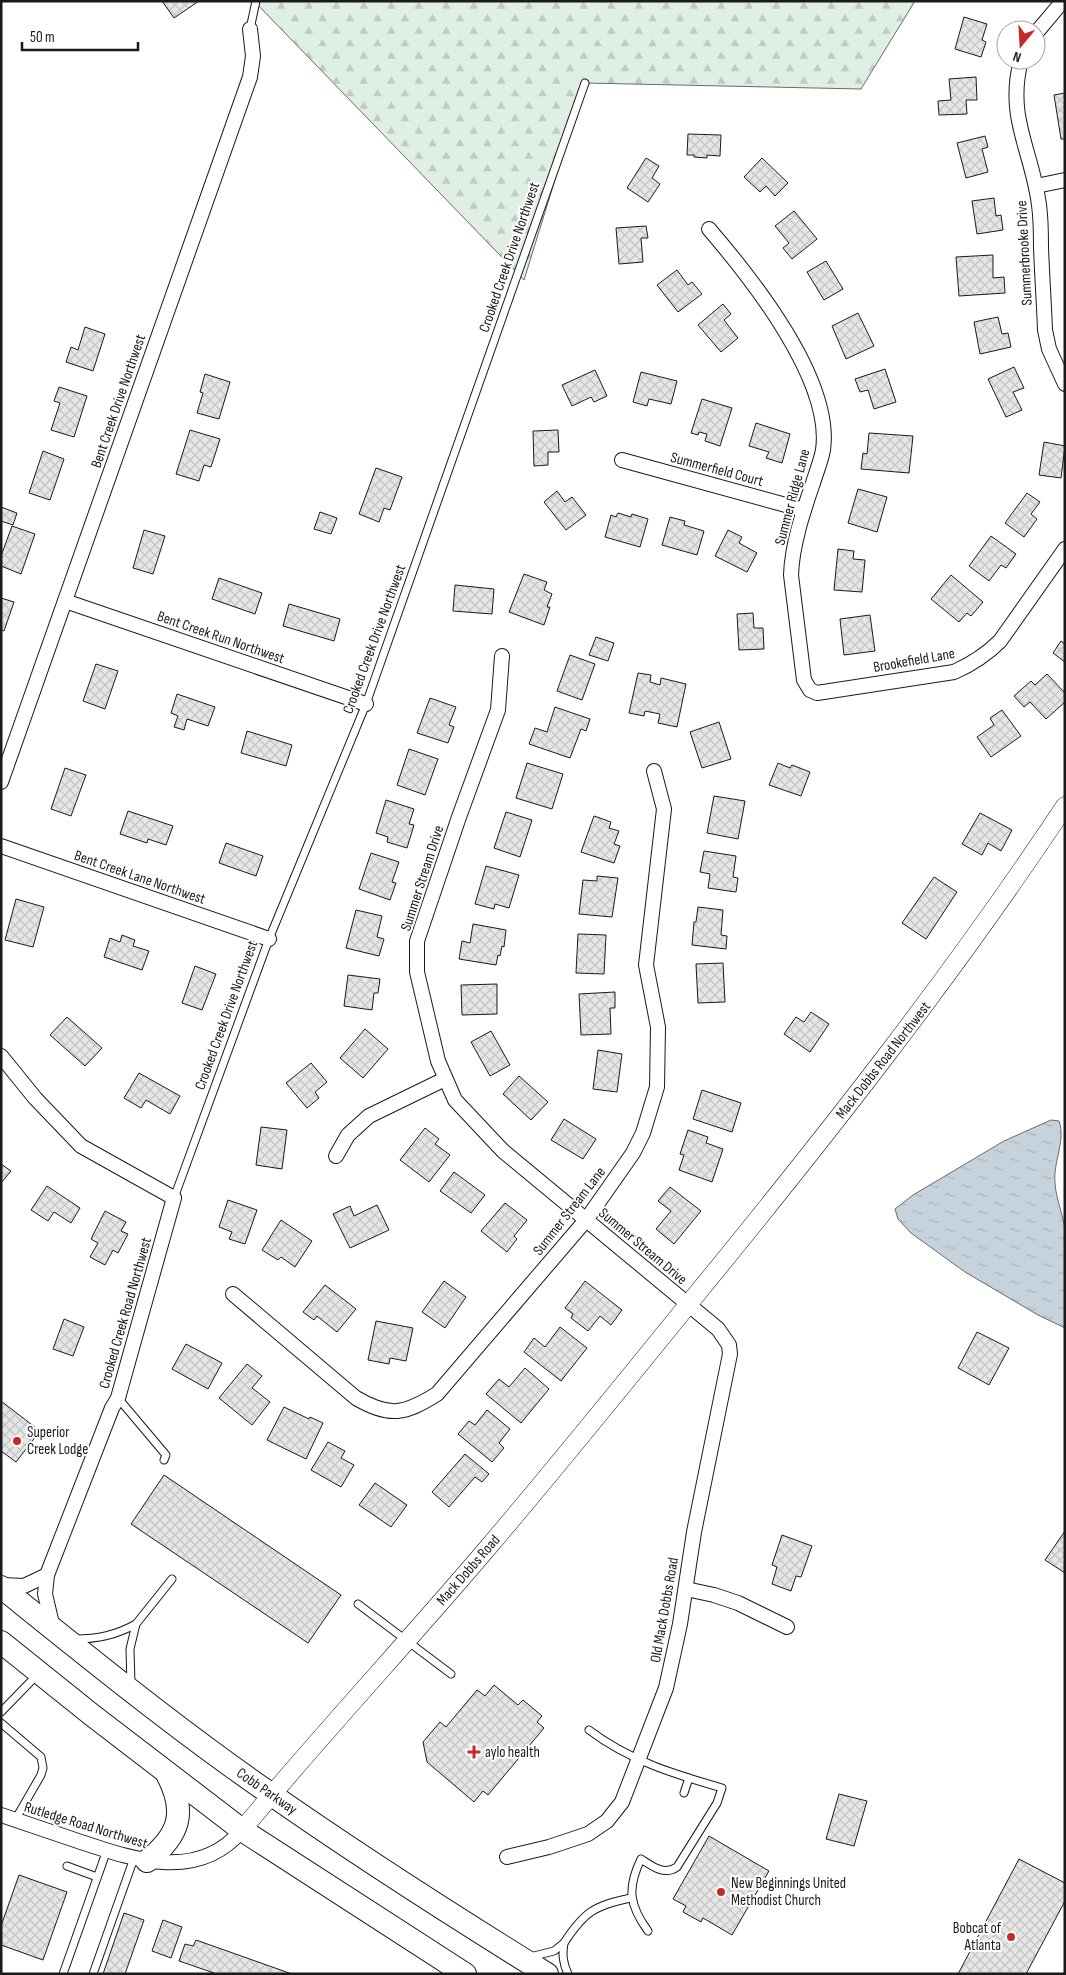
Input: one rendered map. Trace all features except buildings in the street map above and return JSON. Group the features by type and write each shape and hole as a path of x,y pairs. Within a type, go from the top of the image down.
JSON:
{"main road":[{"name":"Cobb Parkway","path":"1,1586 132,1691 271,1795 488,1938 548,1974"},
{"path":"1,1642 166,1774 242,1830 465,1974"},
{"path":"140,1859 161,1850 176,1824 178,1799 166,1774"}],"street":[{"path":"1046,22 1064,1"},
{"name":"Bent Creek Drive Northwest","path":"1,782 250,77 253,56 250,30"},
{"name":"Summerbrooke Drive","path":"1019,70 1016,85 1017,118 1036,186 1039,206 1045,330 1049,349 1065,384"},
{"path":"1036,186 1065,180"},
{"name":"Summer Ridge Lane","path":"709,229 742,267 772,311 795,350 819,405 824,432 822,452 804,510 791,564 790,576 806,686"},
{"name":"Summerfield Court","path":"622,460 804,510"},
{"name":"Brookefield Lane","path":"806,686 817,693 954,672 968,666 990,652 1000,641 1065,549"},
{"name":"Bent Creek Run Northwest","path":"65,601 366,704"},
{"name":"Summer Stream Drive","path":"502,656 498,710 459,817 418,941 417,972 438,1061 455,1100 503,1151 688,1304"},
{"name":"Summer Stream Lane","path":"233,1294 356,1398 372,1407 385,1411 403,1410 417,1407 437,1394 586,1220 632,1153 643,1133 657,1088 658,1027 646,965 664,809 654,771"},
{"name":"Mack Dobbs Road Northwest","path":"688,1304 774,1200 890,1053 1016,878 1065,806"},
{"name":"Bent Creek Lane Northwest","path":"1,846 269,939"},
{"path":"1,1056 35,1098 81,1146 174,1198"},
{"path":"336,1156 348,1135 369,1116 445,1079"},
{"name":"Crooked Creek Road Northwest","path":"60,1634 45,1594 47,1575 112,1408 118,1398 174,1198"},
{"name":"Old Mack Dobbs Road","path":"507,1856 550,1847 588,1834 607,1821 622,1802 666,1688 680,1624 694,1532 730,1354 729,1345 718,1329 688,1304"},
{"name":"Mack Dobbs Road","path":"242,1830 406,1640 484,1553 604,1410 688,1304"},
{"path":"1,1586 24,1586 47,1575"},
{"path":"686,1589 738,1603 787,1627"},
{"name":"Rutledge Road Northwest","path":"8,1818 107,1850 156,1863 208,1856 225,1846 242,1830"}],"lane":[{"path":"250,30 256,1"},
{"name":"Crooked Creek Drive Northwest","path":"174,1198 269,939 366,704 585,83"},
{"path":"118,1398 166,1454 164,1460"},
{"path":"60,1634 108,1636 120,1633 136,1624 172,1579"},
{"path":"358,1604 451,1674"},
{"path":"132,1691 129,1673 130,1648 136,1624"},
{"path":"1,1712 39,1673"},
{"path":"1,1722 41,1756 43,1768 41,1775 8,1818"},
{"path":"589,1730 610,1745 664,1771 722,1788 717,1803 677,1867 673,1870 663,1871 641,1859 634,1873 632,1898 640,1920 648,1931"},
{"path":"684,1793 689,1778"},
{"path":"62,1974 107,1850"},
{"path":"93,1974 140,1859"},
{"path":"67,1866 97,1877"},
{"path":"522,1958 554,1951 564,1943 580,1921 597,1907 632,1898"},
{"path":"564,1943 562,1953 564,1966 568,1974"}],"green space":[{"path":"254,1 915,1 861,89 585,83 524,280"}],"water":[{"path":"1051,1120 1059,1121 1061,1129 1055,1183 1065,1232 1065,1328 1038,1315 965,1272 911,1233 898,1219 895,1209 913,1195 1004,1141"}],"place":[{"name":"Superior Creek Lodge","path":"17,1441"},
{"name":"aylo health","path":"474,1752"},
{"name":"New Beginnings United Methodist Church","path":"721,1892"},
{"name":"Bobcat of Atlanta","path":"1011,1937"}]}
